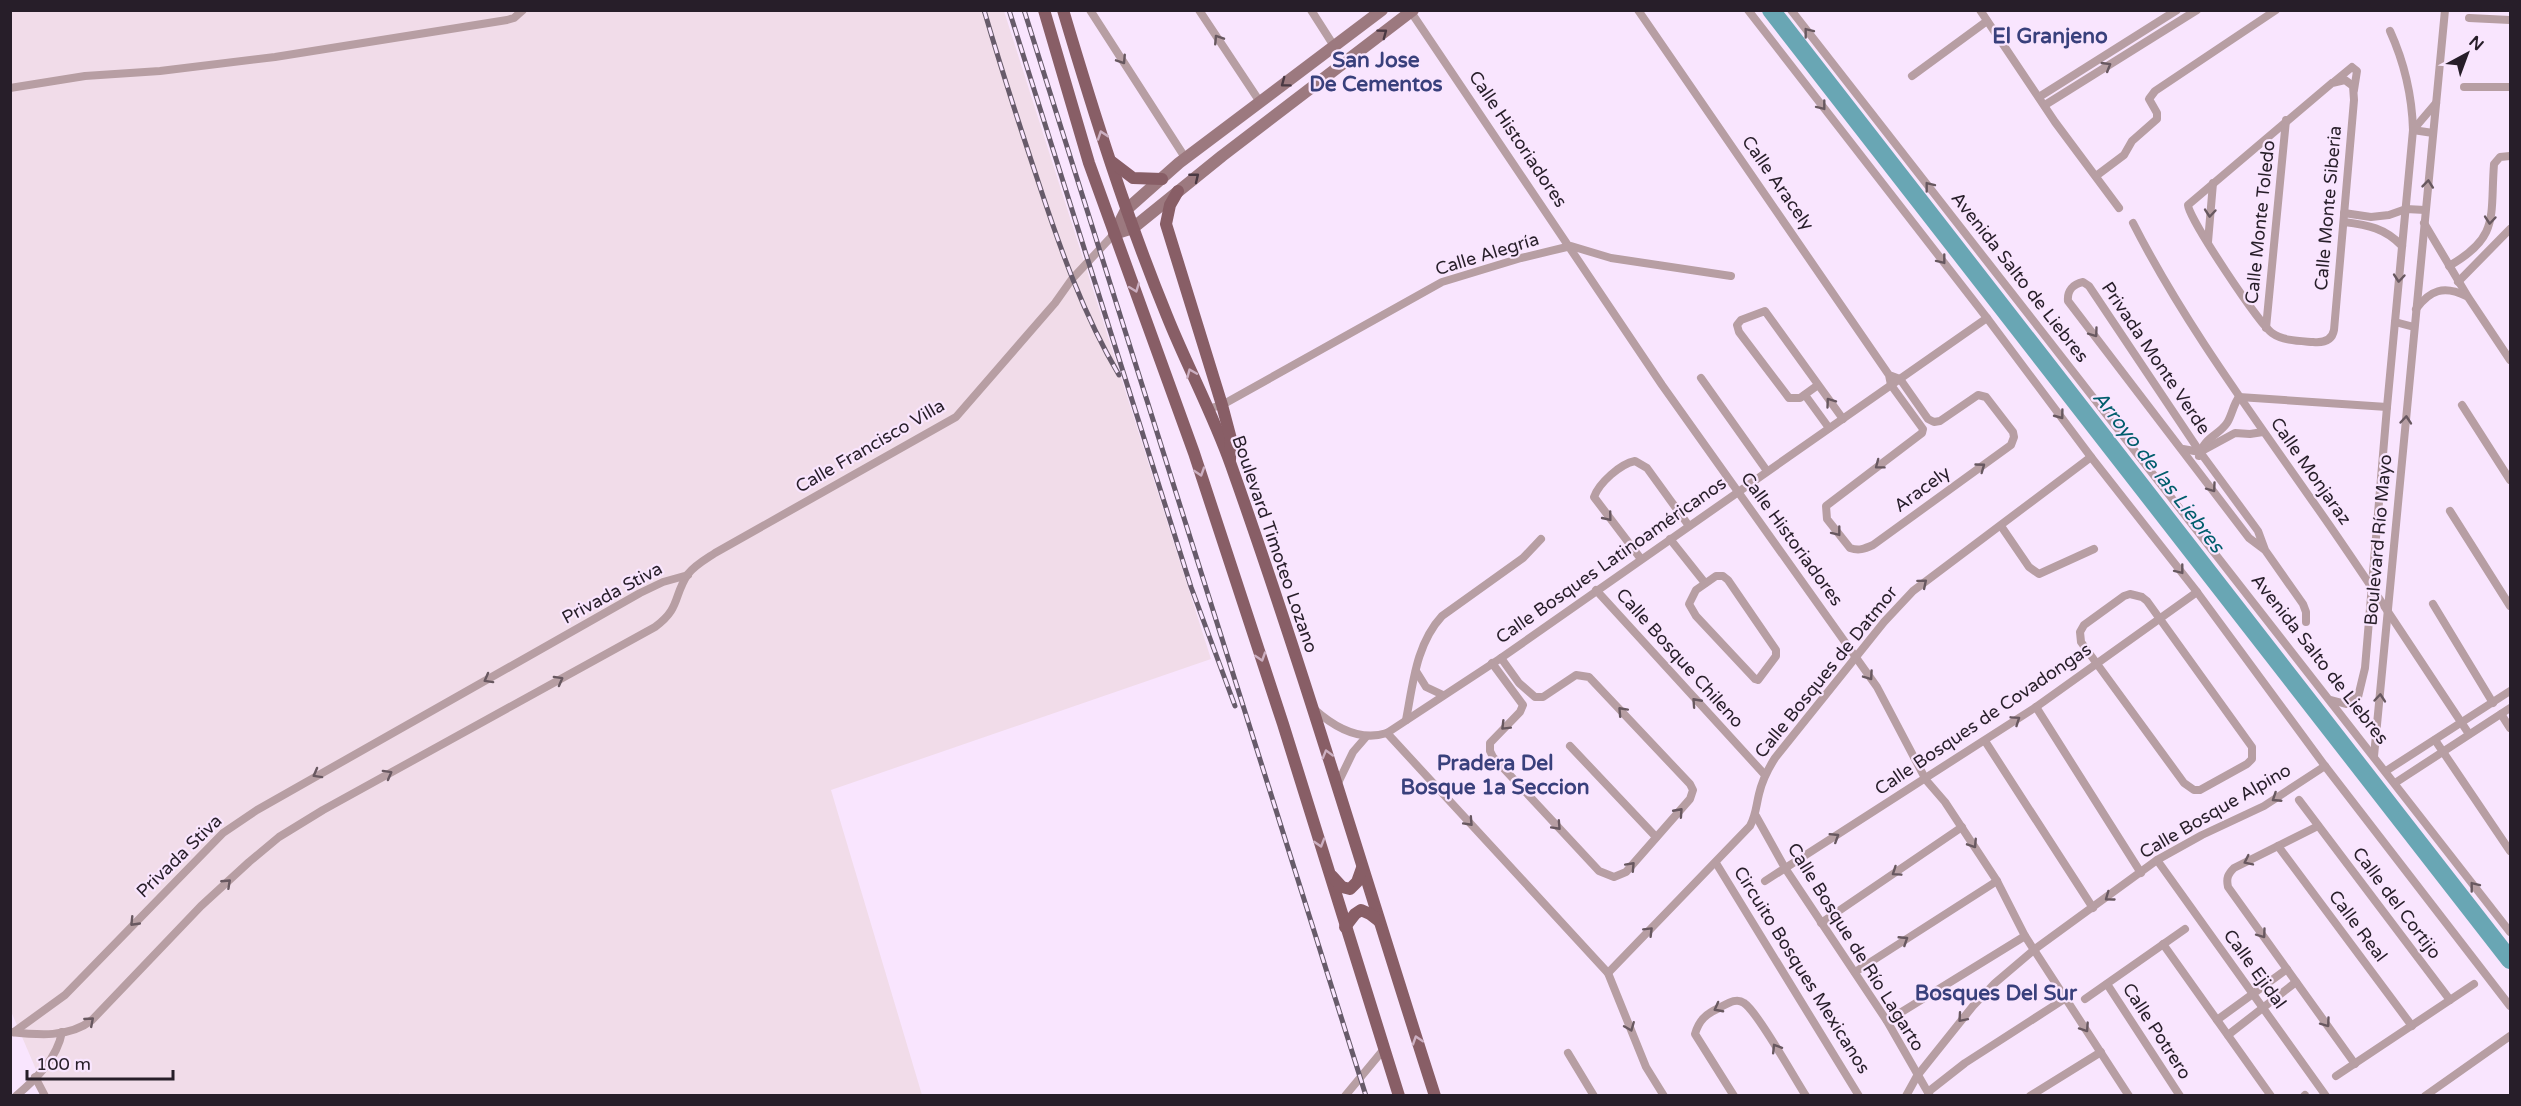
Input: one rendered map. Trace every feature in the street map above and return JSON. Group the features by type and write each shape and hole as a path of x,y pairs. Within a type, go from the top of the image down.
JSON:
{"main road":[{"path":"1044,10 1089,163 1194,453 1283,724 1399,1095"},
{"name":"Boulevard Timoteo Lozano","path":"1063,10 1126,210 1167,317 1230,461 1314,709 1336,787 1435,1095"},
{"path":"1114,234 1126,210 1162,178 1380,11"},
{"path":"1114,234 1133,228 1412,11"},
{"path":"1111,161 1133,178 1162,178"},
{"path":"1178,191 1170,205 1166,224 1222,405 1231,439 1230,461"},
{"path":"1329,873 1342,887 1350,889 1357,882 1362,866"},
{"path":"1346,927 1355,914 1361,910 1379,921"}],"street":[{"path":"10,88 84,76 160,71 432,34 507,20 514,18 523,10"},
{"path":"1090,10 1186,159"},
{"path":"1199,10 1260,102"},
{"path":"1311,10 1335,46"},
{"name":"Calle Aracely","path":"1638,10 1889,375 1891,385"},
{"path":"1748,10 2197,592 2325,766 2511,1006"},
{"name":"Avenida Salto de Liebres","path":"1791,10 2511,932"},
{"path":"1980,10 2119,208"},
{"path":"2039,97 2177,10"},
{"path":"2096,176 2124,155 2132,141 2157,119 2157,113 2149,99 2155,91 2276,10"},
{"name":"Boulevard Río Mayo","path":"2374,756 2445,10"},
{"name":"Calle Historiadores","path":"1412,11 1571,246 1662,386 1877,687 1926,780 1962,827 1997,881 2025,936 2129,1095"},
{"path":"2045,105 2196,11"},
{"path":"2469,18 2511,20"},
{"path":"1912,76 1988,21"},
{"name":"Boulevard Río Mayo","path":"2331,700 2346,704 2358,697 2365,668 2386,407 2414,130 2406,70 2390,32"},
{"name":"Calle Monte Siberia","path":"2266,328 2285,339 2315,342 2328,340 2333,334 2357,71 2352,67 2332,83"},
{"path":"2266,328 2208,243 2189,211 2188,205 2332,83 2345,80 2354,90"},
{"path":"2464,87 2511,87"},
{"path":"2414,130 2437,102"},
{"name":"Calle Monte Toledo","path":"2266,328 2286,120"},
{"path":"2414,130 2433,133"},
{"path":"2449,267 2467,256 2489,230 2494,164 2500,157 2511,156"},
{"path":"2208,243 2213,183"},
{"path":"2344,218 2380,217 2406,209 2425,210"},
{"path":"2344,218 2380,229 2402,246"},
{"name":"Calle Monjaraz","path":"2133,223 2152,260 2239,397 2469,734"},
{"path":"2424,223 2458,282 2511,360"},
{"path":"2458,282 2511,229"},
{"name":"Calle Francisco Villa","path":"688,575 715,553 956,417 1055,303 1072,279 1114,234"},
{"path":"2481,242 2490,249"},
{"path":"1571,246 1611,258 1731,276"},
{"name":"Calle Alegría","path":"1208,409 1222,405 1442,282 1467,273 1571,246"},
{"name":"Privada Monte Verde","path":"2265,550 2249,538 2068,301 2069,291 2074,285 2083,282 2089,286 2200,452 2258,531 2265,550 2303,604 2306,622"},
{"path":"2416,310 2430,294 2440,289 2449,289 2468,297"},
{"path":"1818,385 1800,398 1789,398 1739,332 1737,325 1741,320 1765,311 1843,419"},
{"name":"Calle Bosques Latinoaméricanos","path":"1366,737 1386,733 1501,658 1987,318"},
{"path":"2395,322 2414,327"},
{"path":"1889,375 1900,379"},
{"path":"1701,378 1767,471"},
{"name":"Aracely","path":"1891,385 1923,429 1922,433 1826,506 1827,519 1850,548 1859,550 1873,545 2011,445 2014,440 2013,432 1986,397 1978,395 1940,421 1934,422 1928,419 1900,379"},
{"path":"1805,394 1829,428"},
{"path":"2239,397 2386,407"},
{"name":"Privada Monte Verde","path":"2197,468 2200,452 2206,440 2228,422 2230,411 2239,397"},
{"path":"2462,405 2511,480"},
{"path":"2228,422 2230,429 2235,433"},
{"name":"Privada Monte Verde","path":"2183,449 2200,452 2235,433 2264,432"},
{"name":"Calle Bosques de Datmor","path":"1608,973 1750,826 1756,816 1759,793 1765,775 1785,745 1893,611 1919,586 2091,457"},
{"path":"1641,559 1594,497 1600,485 1629,462 1641,462 1647,468 1689,526"},
{"path":"2450,511 2511,606"},
{"path":"2001,526 2029,567 2039,574 2094,549"},
{"path":"1406,720 1424,641 1431,627 1442,616 1523,558 1541,539"},
{"path":"1670,539 1705,584"},
{"name":"Privada Stiva","path":"12,1032 65,995 223,833 257,810 640,593 663,582 688,575"},
{"name":"Privada Stiva","path":"12,1032 42,1034 81,1028 92,1020 201,906 279,837 323,810 655,627 668,617 674,608 688,575"},
{"path":"1720,576 1728,580 1776,650 1776,656 1761,679 1755,679 1692,610 1689,604 1692,596 1705,584 1720,576"},
{"name":"Calle Bosque Chileno","path":"1596,590 1765,775"},
{"name":"Calle Bosques de Covadongas","path":"1765,881 1926,780 2036,707 2197,592"},
{"path":"2135,594 2142,597 2159,618 2252,747 2252,759 2247,764 2200,790 2189,787 2081,642 2080,632 2084,625 2124,596 2135,594"},
{"path":"2433,604 2493,703"},
{"path":"1492,663 1523,705 1520,712 1492,739 1490,751 1499,765 1599,871 1614,877 1620,876 1690,800 1693,790 1690,784 1589,677 1576,675 1543,697 1535,697 1520,683 1501,658"},
{"path":"1416,671 1426,687 1443,695"},
{"path":"2386,771 2511,691"},
{"path":"2036,707 2141,873"},
{"path":"2395,783 2442,750 2511,708"},
{"path":"1314,709 1338,726 1366,737 1353,752 1336,787"},
{"path":"2501,714 2511,728"},
{"path":"1386,733 1608,973 1646,1068 1664,1095"},
{"path":"2435,740 2511,851"},
{"path":"1985,741 2093,908"},
{"path":"1570,746 1656,837"},
{"name":"Calle Bosque Alpino","path":"1906,1095 1917,1076 1973,1006 1995,983 2035,950 2157,861 2202,835 2264,806 2325,766"},
{"name":"Calle del Cortijo","path":"2299,800 2450,1000"},
{"name":"Calle Bosque de Río Lagarto","path":"1756,816 1785,868 1887,1021 1929,1094"},
{"path":"2319,826 2234,868 2228,875 2227,881 2228,886 2355,1064"},
{"path":"1821,923 1962,827"},
{"name":"Calle Real","path":"2277,846 2412,1026"},
{"name":"Calle Ejidal","path":"2157,861 2326,1095"},
{"name":"Circuito Bosques Mexicanos","path":"1716,863 1859,1095"},
{"path":"1855,972 1997,881"},
{"name":"Calle Potrero","path":"2085,999 2184,929"},
{"path":"1887,1021 2025,936"},
{"path":"2163,944 2271,1095"},
{"path":"2217,1020 2287,969"},
{"path":"2228,1035 2296,982"},
{"name":"Calle Potrero","path":"2107,984 2180,1095"},
{"path":"2336,1076 2474,984"},
{"path":"1929,1094 1959,1067 2066,998"},
{"path":"1734,1095 1695,1034 1702,1018 1737,1000 1743,1002 1754,1014 1806,1095"},
{"path":"16,1095 55,1054 62,1032"},
{"path":"2425,1095 2511,1036"},
{"path":"1346,1095 1384,1049"},
{"path":"2030,1095 2101,1052"},
{"path":"1568,1053 1593,1095"},
{"path":"35,1077 45,1095"}],"shaded area":[{"path":"10,11 1004,11 1211,659 831,790 922,1095 401,1096 400,1093 397,1096 47,1095 10,1009"}],"waterway":[{"name":"Arroyo de las Liebres","path":"1771,10 2510,960"}],"railway":[{"path":"984,10 1064,256 1094,328 1119,375"},
{"path":"1009,10 1191,587 1235,706"},
{"path":"1024,10 1366,1096"}],"district":[{"name":"El Granjeno","path":"2050,36"},
{"name":"San Jose De Cementos","path":"1376,72"},
{"name":"Pradera Del Bosque 1a Seccion","path":"1495,775"},
{"name":"Bosques Del Sur","path":"1996,993"}]}
